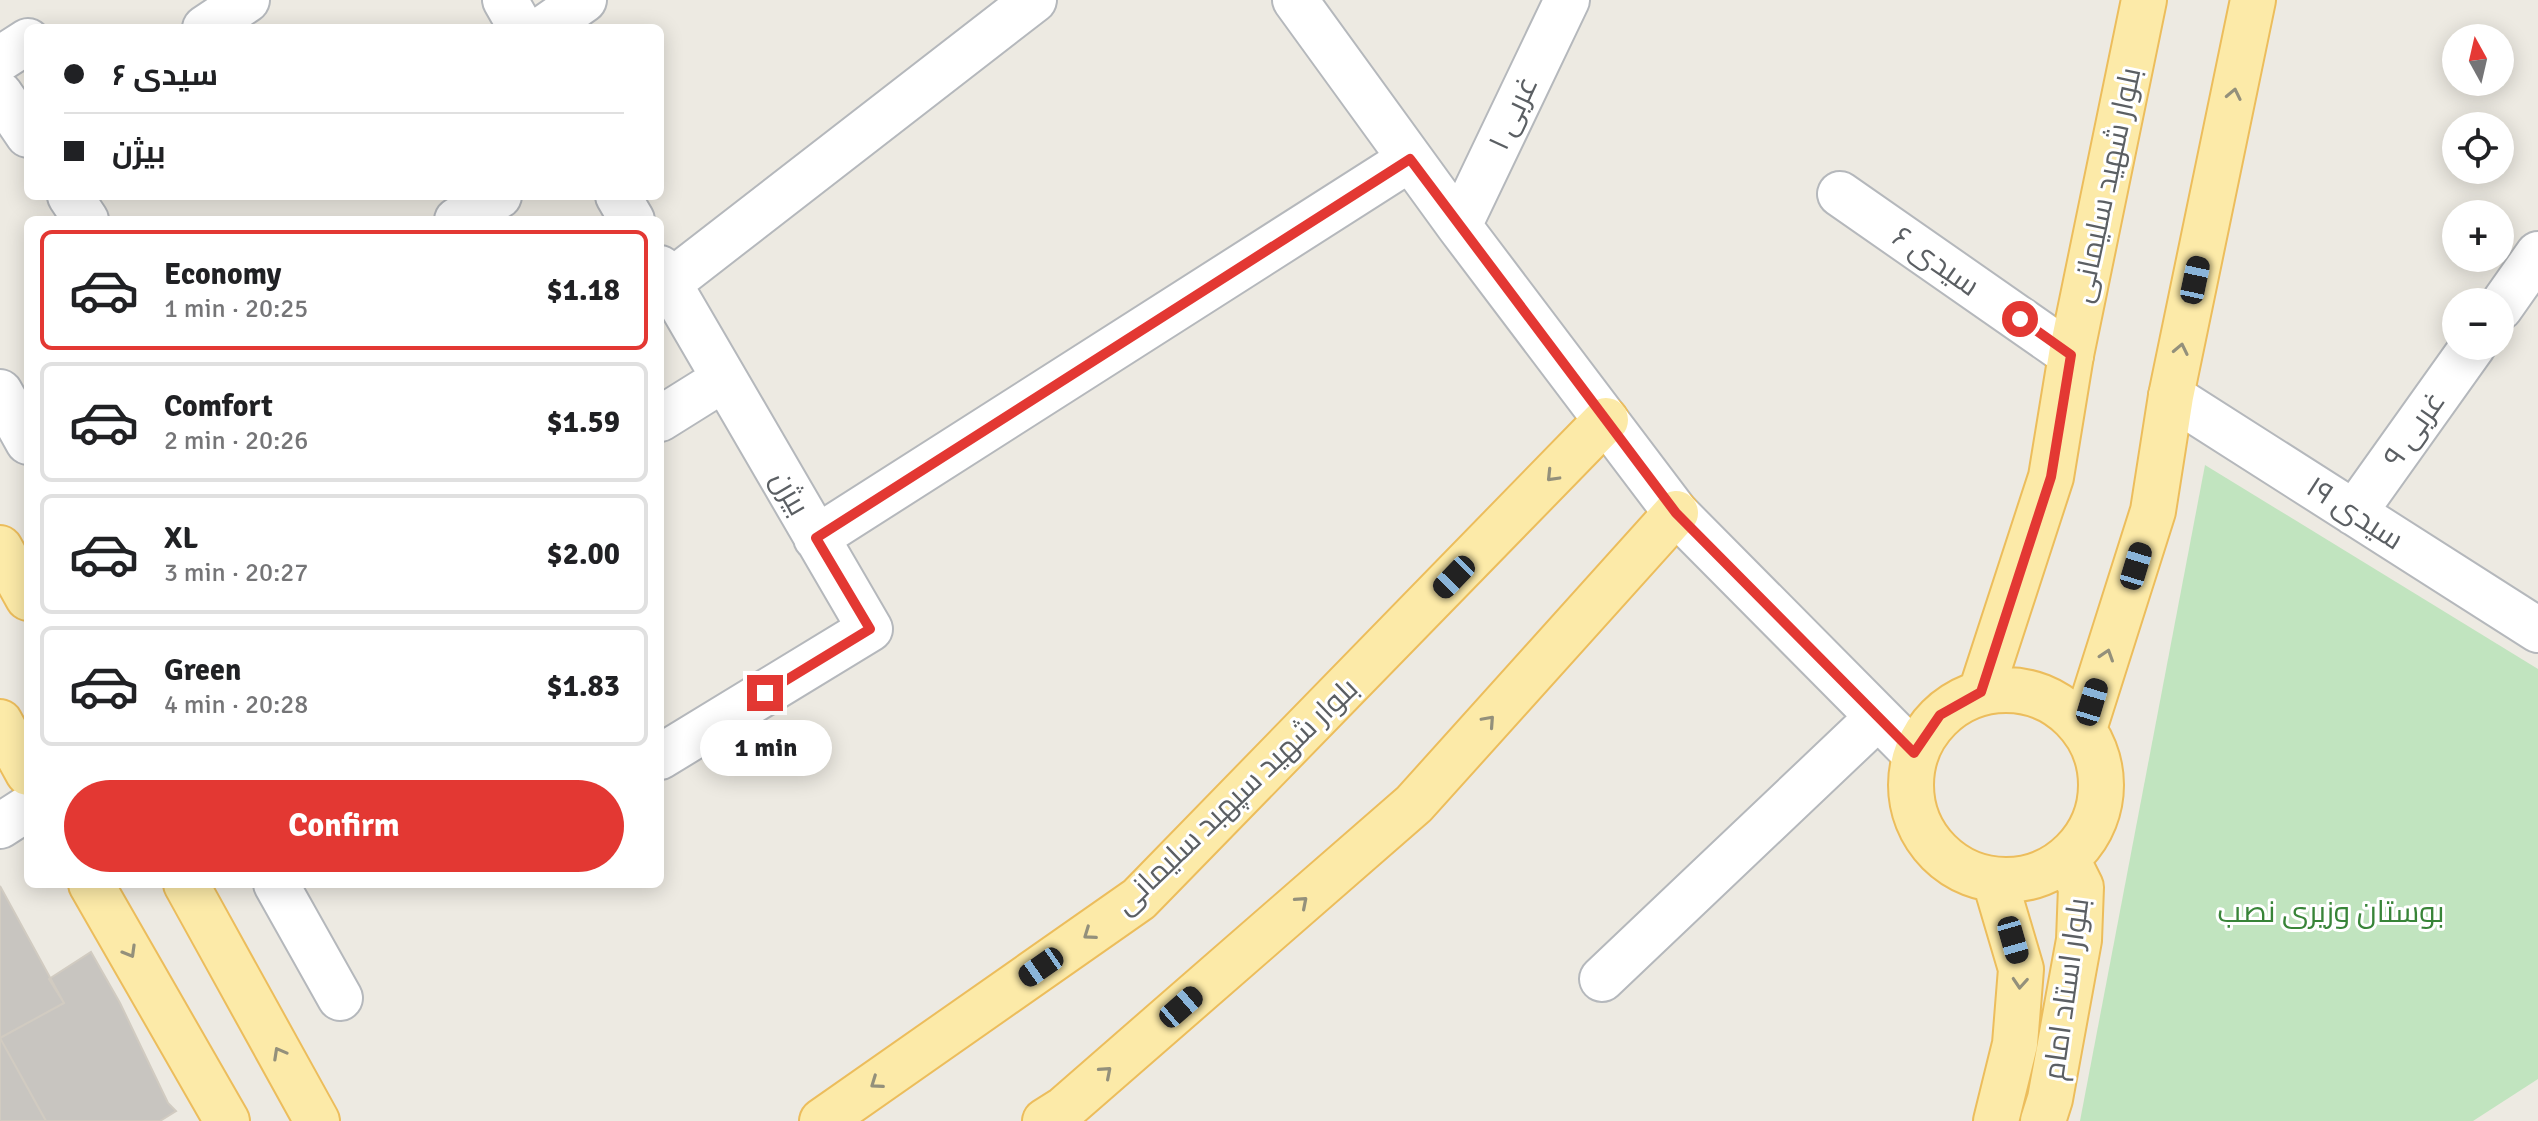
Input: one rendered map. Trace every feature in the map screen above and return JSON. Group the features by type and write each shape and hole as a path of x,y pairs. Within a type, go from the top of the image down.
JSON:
{"main road":[{"name":"بلوار شهید سلیمانی","path":"1981,692 2051,477 2071,355 2144,0"},
{"path":"2084,729 2153,511 2171,396 2253,0"},
{"name":"بلوار شهید سپهبد سلیمانی","path":"822,1121 1139,899 1606,420"},
{"path":"1061,1117 1414,804 1676,513"},
{"path":"0,548 24,591"},
{"path":"2019,690 2055,703 2084,729 2097,755 2102,784 2098,812 2086,838 2067,859 2045,873 2021,880 1995,881 1942,858 1912,810 1914,753 1940,715 1981,692 2019,690"},
{"path":"0,722 24,766"},
{"name":"بلوار استاد امام","path":"2043,1121 2050,1099 2079,940 2081,887 2067,859"},
{"name":"بلوار استاد امام","path":"1995,881 2021,969 2015,1044 1996,1121"},
{"path":"93,888 217,1117"},
{"path":"188,888 319,1117"}],"street":[{"path":"211,24 247,0"},
{"path":"505,0 519,24"},
{"path":"550,24 584,0"},
{"path":"664,276 1034,0"},
{"path":"1295,0 1459,226 1676,513 1914,753"},
{"name":"غربی ۱","path":"1459,226 1567,0"},
{"path":"0,59 24,44"},
{"path":"0,94 24,129"},
{"path":"816,538 1410,159"},
{"name":"سیدی ۶","path":"1840,194 2071,355"},
{"path":"464,216 492,200"},
{"path":"2514,288 2538,254"},
{"name":"بیژن","path":"664,276 870,629 664,755"},
{"name":"غربی ۹","path":"2354,513 2463,360"},
{"path":"664,416 724,379"},
{"path":"0,392 24,435"},
{"name":"سیدی ۱۹","path":"2171,396 2538,630"},
{"path":"1602,979 1878,717"},
{"path":"0,826 24,811"},
{"path":"278,888 340,998"}],"green space":[{"name":"بوستان وزیری نصب","path":"2205,465 2538,669 2538,1079 2473,1121 2080,1121"}],"building":[{"path":"0,886 64,1003 0,1038"},
{"path":"91,952 120,1003 168,1103 176,1111 160,1121 46,1121 0,1038 64,1003 49,979"},
{"path":"0,1038 37,1105 46,1121 0,1121"}],"route":[{"path":"765,693 870,629 816,538 1410,159 1676,513 1914,753 1940,715 1981,692 2051,477 2071,355 2020,319"}]}
